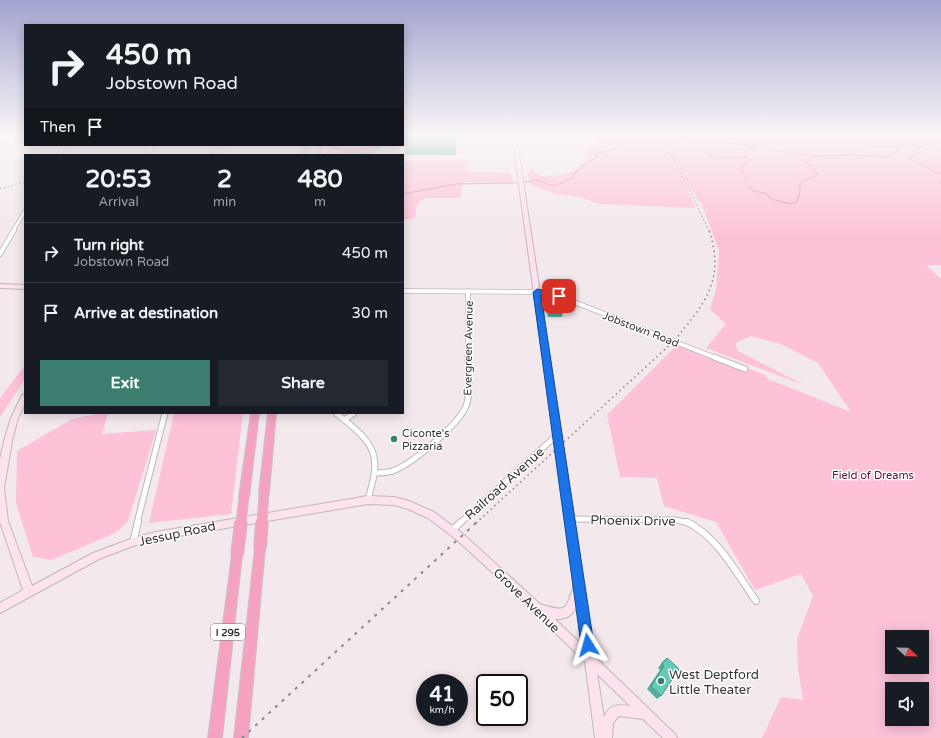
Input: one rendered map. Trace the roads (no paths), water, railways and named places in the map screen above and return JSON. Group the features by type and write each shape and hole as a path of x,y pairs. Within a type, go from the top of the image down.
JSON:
{"highway":[{"path":"250,414 251,439"},
{"name":"I 295","path":"215,738 255,414"},
{"name":"I 295","path":"242,738 246,679 272,414"}],"main road":[{"path":"519,168 600,738"},
{"path":"0,286 24,287"},
{"path":"24,400 12,426 4,452 0,488 4,521 29,592"},
{"name":"Jessup Road","path":"0,608 96,556 133,542 181,531 368,500 394,501 409,505 431,515 452,530"},
{"name":"Grove Avenue","path":"452,530 537,608 671,738"},
{"path":"537,608 558,616 566,614 572,608 579,584"},
{"path":"606,738 606,722 611,714 617,710 645,713"}],"street":[{"path":"0,254 24,214"},
{"name":"Jobstown Road","path":"404,291 537,292 559,296 745,369"},
{"name":"Evergreen Avenue","path":"374,472 385,473 397,469 448,430 459,419 466,408 468,395 468,291"},
{"path":"133,542 146,483 165,414"},
{"path":"337,414 369,446 372,451 374,457 374,472 368,500"},
{"path":"344,420 353,414"},
{"name":"Railroad Avenue","path":"452,530 557,435"},
{"name":"Phoenix Drive","path":"569,519 686,521 701,530 711,540 756,601"}],"waterway":[{"path":"525,182 538,180 549,185 557,185 573,177 579,168"},
{"path":"742,168 741,170 748,179"},
{"path":"748,186 754,191 765,193 772,199 790,204 797,202 800,192 800,183 818,174 812,168"},
{"path":"927,168 941,174"},
{"path":"404,194 456,184 517,183"}],"railway":[{"path":"678,168 709,231"},
{"path":"0,189 24,182"},
{"path":"476,523 674,341 685,328 703,303 713,278 715,264 714,248 709,230"},
{"path":"242,738 477,522"}],"place":[{"name":"Ciconte's Pizzaria","path":"394,439"},
{"name":"West Deptford Little Theater","path":"661,681"}],"park label":[{"name":"Field of Dreams","path":"873,475"}]}
